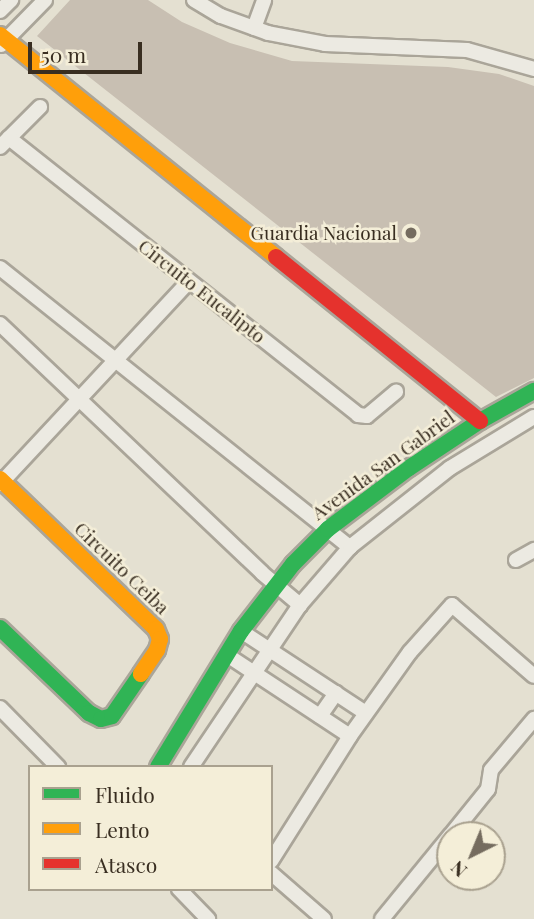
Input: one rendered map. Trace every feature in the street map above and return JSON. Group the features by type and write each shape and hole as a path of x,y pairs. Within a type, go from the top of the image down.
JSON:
{"street":[{"path":"0,11 11,0"},
{"path":"45,0 2,41 480,421"},
{"path":"194,0 221,16 254,28 325,44 467,50 534,69"},
{"path":"254,28 264,0"},
{"name":"Circuito Eucalipto","path":"40,107 4,142 190,281 358,415 367,416 396,392"},
{"path":"0,268 350,547"},
{"path":"1,482 190,281"},
{"path":"0,324 274,585 300,605"},
{"name":"Avenida San Gabriel","path":"159,765 241,631 274,585 328,529 409,468 480,421 534,391"},
{"path":"192,765 300,605 350,547 450,468 534,417"},
{"name":"Circuito Ceiba","path":"0,628 89,713 101,719 112,716 157,650 160,639 156,629 1,482"},
{"path":"516,561 534,550"},
{"path":"273,858 366,713 410,652 452,606 534,676"},
{"path":"241,631 366,713"},
{"path":"227,655 350,736"},
{"path":"320,716 336,693"},
{"path":"0,708 56,765"},
{"path":"462,821 488,789 491,770 534,719"},
{"path":"382,919 436,852"},
{"path":"273,875 324,919"},
{"path":"181,891 208,919"}],"building":[{"name":"Guardia Nacional","path":"70,0 148,0 182,22 230,43 292,61 448,67 499,74 534,86 534,378 496,397 37,36"}],"traffic: fast":[{"path":"159,765 241,631 293,564 328,529 409,468 480,421 534,391"},
{"path":"0,628 89,713 101,719 112,716 141,674"}],"traffic: slow":[{"path":"0,35 276,257"},
{"path":"0,479 156,629 160,639 157,650 141,674"}],"traffic: jam":[{"path":"276,257 480,421"}],"place":[{"name":"Guardia Nacional","path":"411,233"}]}
